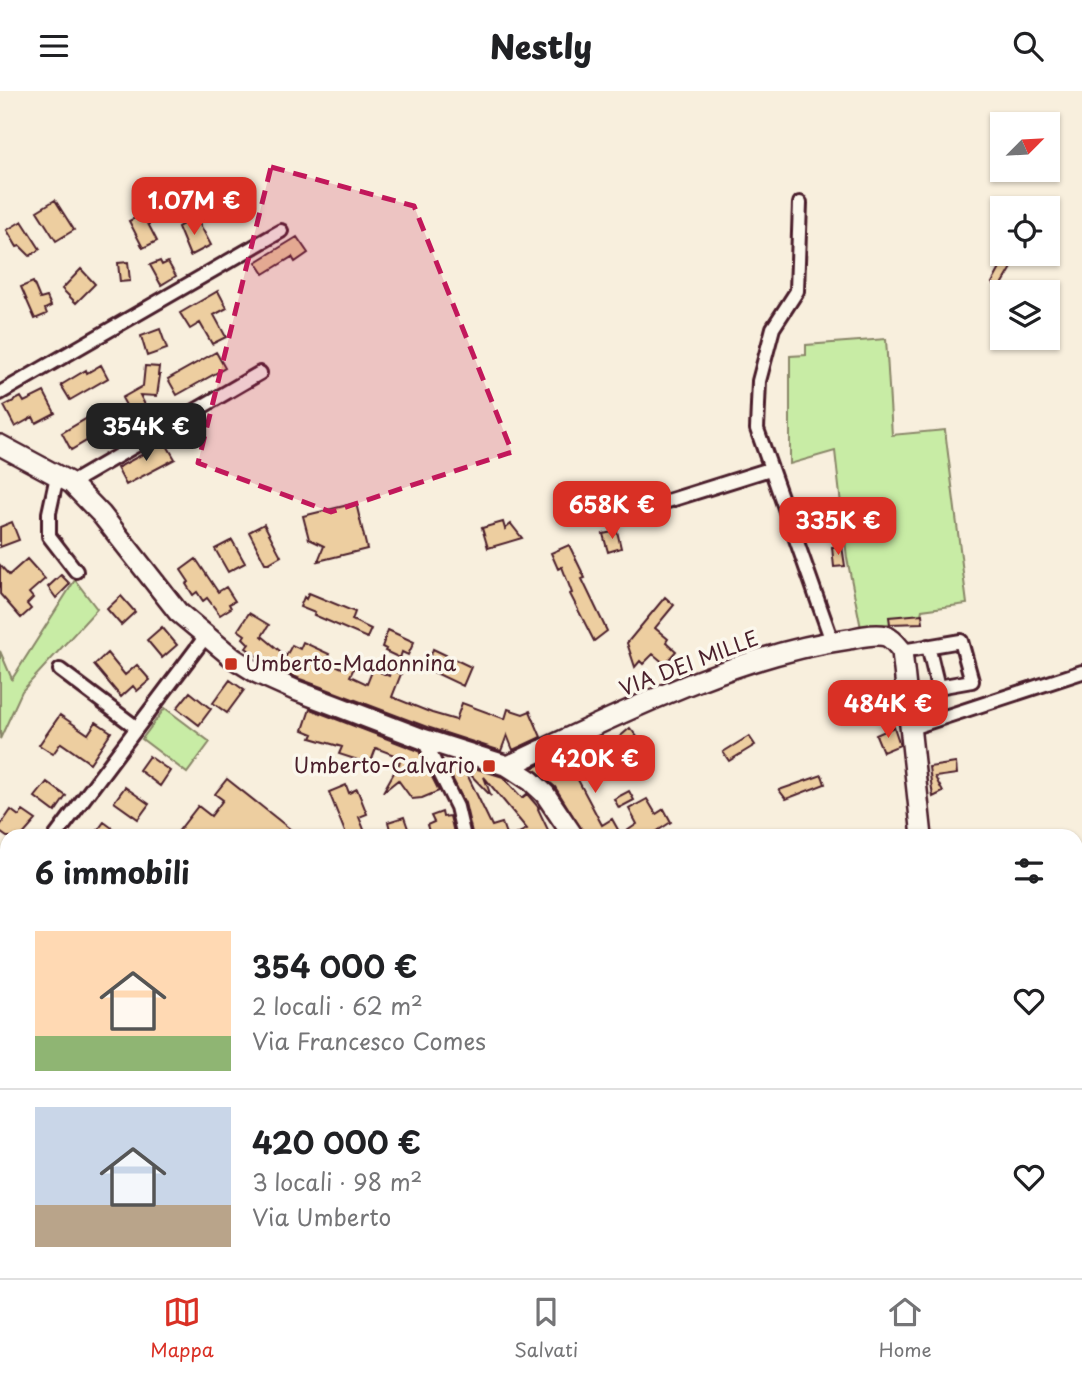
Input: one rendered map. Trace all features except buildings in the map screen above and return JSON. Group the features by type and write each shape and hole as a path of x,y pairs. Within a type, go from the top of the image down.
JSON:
{"main road":[{"path":"0,445 64,479 101,514 164,597 206,636 257,673 423,739 508,766 545,794 569,829"},
{"name":"VIA DEI MILLE","path":"508,766 589,729 736,668 782,652 877,635 887,636 898,646"},
{"path":"898,646 911,728 921,829"}],"street":[{"path":"800,203 797,291 773,328 759,381 757,429 832,641"},
{"path":"0,393 281,231"},
{"path":"76,571 49,536 49,513 64,479 260,373"},
{"path":"623,515 770,469"},
{"path":"61,829 206,636"},
{"path":"898,646 928,646"},
{"path":"60,670 137,728"},
{"path":"911,728 1082,672"},
{"path":"423,739 460,816 462,829"},
{"path":"441,773 445,756 454,749"}],"highlighted area":[{"path":"271,167 414,206 512,452 331,512 198,463"}],"green space":[{"path":"886,339 892,435 945,430 967,604 922,610 920,619 861,628 847,558 835,451 790,464 790,356 806,355 806,345"},
{"path":"75,580 97,609 22,691 0,739 0,651 12,679"},
{"path":"165,708 210,742 187,773 142,739"}],"place":[{"name":"Umberto-Madonnina","path":"231,664"},
{"name":"Umberto-Calvario","path":"489,766"}]}
